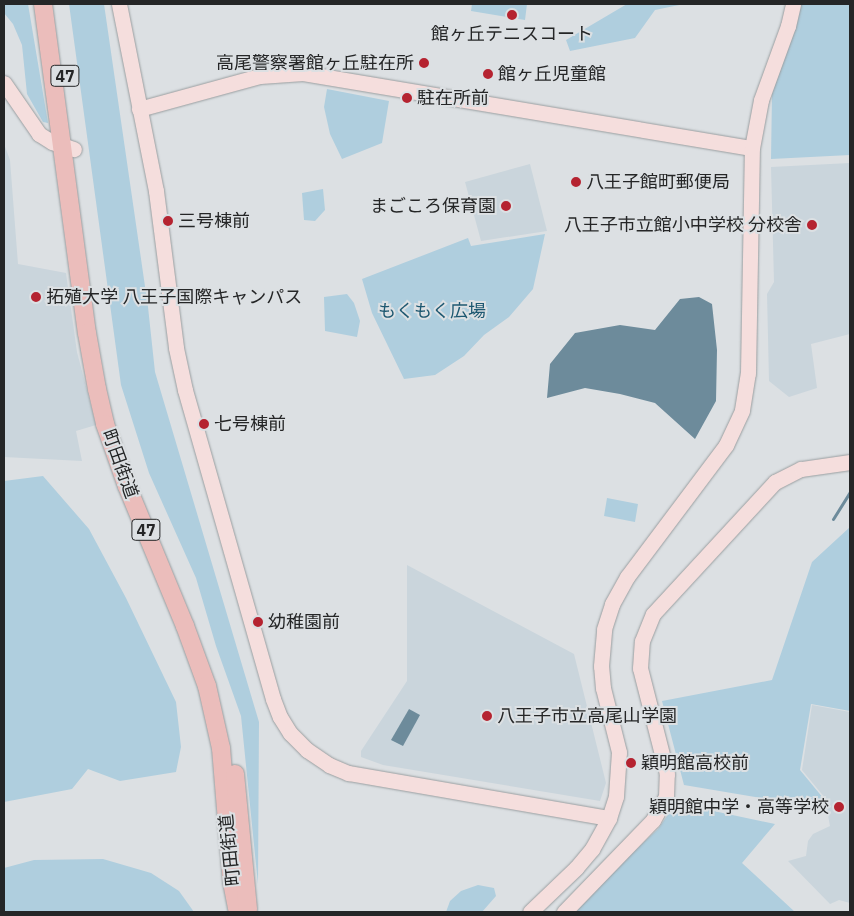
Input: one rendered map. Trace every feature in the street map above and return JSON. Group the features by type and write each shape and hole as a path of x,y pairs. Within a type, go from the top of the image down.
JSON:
{"main road":[{"name":"町田街道","path":"43,4 68,147"},
{"name":"町田街道","path":"55,4 68,147 92,366 100,406 180,600 201,665 209,693 230,791 248,912"},
{"name":"町田街道","path":"230,791 232,882 238,912"}],"street":[{"path":"119,4 156,191 175,342 186,396 273,699 287,728 313,755 329,765 348,773 609,818"},
{"path":"534,911 583,860 600,837 616,796 620,761 601,674 602,643 607,618 614,599 627,577 726,444 738,421 746,395 752,148 761,100 786,33 793,4"},
{"path":"139,109 260,76 303,73 752,148"},
{"path":"4,83 39,134 68,147"},
{"path":"564,912 653,820 666,796 668,774 640,668 642,641 653,614 775,482 801,469 850,462"}],"shaded area":[{"name":"拓殖大学 八王子国際キャンパス","path":"4,144 10,160 18,264 66,273 77,352 96,425 76,431 82,461 4,457"},
{"name":"八王子市立館小中学校 分校舎","path":"850,163 850,334 811,344 817,388 789,397 769,381 767,294 774,282 771,167"},
{"name":"まごころ保育園","path":"530,164 547,231 481,241 465,182"},
{"path":"699,297 712,304 717,350 716,401 695,439 655,403 585,388 547,398 550,364 575,333 620,325 655,330 680,299"},
{"name":"八王子市立高尾山学園","path":"407,565 574,654 606,783 600,801 383,765 361,757 361,751 407,681"},
{"name":"穎明館中学・高等学校","path":"812,705 850,712 850,903 839,900 830,904 788,861 806,856 808,841 813,834 830,826 827,810 830,804 802,770"},
{"path":"409,709 420,715 403,746 391,740"}],"green space":[{"path":"4,4 28,4 48,123 43,122 27,94 22,45 13,24 4,13"},
{"path":"69,4 104,4 148,307 155,372 259,722 258,884 241,716 216,646 196,578 149,473 121,385"},
{"name":"館ヶ丘テニスコート","path":"472,4 527,4 525,20 471,11"},
{"path":"627,4 684,4 655,10 635,38 570,51 566,40"},
{"path":"801,4 850,4 850,155 771,159 772,94"},
{"path":"327,89 389,101 382,143 342,159 330,134 324,107"},
{"path":"323,189 325,210 315,221 304,220 302,193"},
{"name":"もくもく広場","path":"545,234 533,289 509,317 484,335 464,356 435,375 404,379 372,313 362,279 468,238 471,246"},
{"path":"347,294 354,303 360,321 357,337 325,331 324,297"},
{"path":"43,476 89,529 126,598 176,702 181,747 176,772 120,781 88,769 72,789 4,802 4,481"},
{"path":"607,498 638,504 635,522 604,516"},
{"path":"850,527 850,711 811,704 800,770 828,804 825,809 684,785 662,701 772,680 812,562"},
{"path":"676,803 775,824 742,863 795,912 570,912 658,829"},
{"path":"103,859 151,873 179,891 194,912 4,912 4,868 34,860"},
{"path":"478,885 494,888 496,896 482,912 446,912 450,901 461,891"}],"waterway":[{"path":"833,519 850,492"}],"place":[{"name":"館ヶ丘テニスコート","path":"512,15"},
{"name":"高尾警察署館ヶ丘駐在所","path":"424,63"},
{"name":"館ヶ丘児童館","path":"488,74"},
{"name":"駐在所前","path":"407,98"},
{"name":"八王子館町郵便局","path":"576,182"},
{"name":"まごころ保育園","path":"506,206"},
{"name":"三号棟前","path":"168,221"},
{"name":"八王子市立館小中学校 分校舎","path":"812,225"},
{"name":"拓殖大学 八王子国際キャンパス","path":"36,297"},
{"name":"七号棟前","path":"204,424"},
{"name":"幼稚園前","path":"258,622"},
{"name":"八王子市立高尾山学園","path":"487,716"},
{"name":"穎明館高校前","path":"631,763"},
{"name":"穎明館中学・高等学校","path":"839,807"}]}
